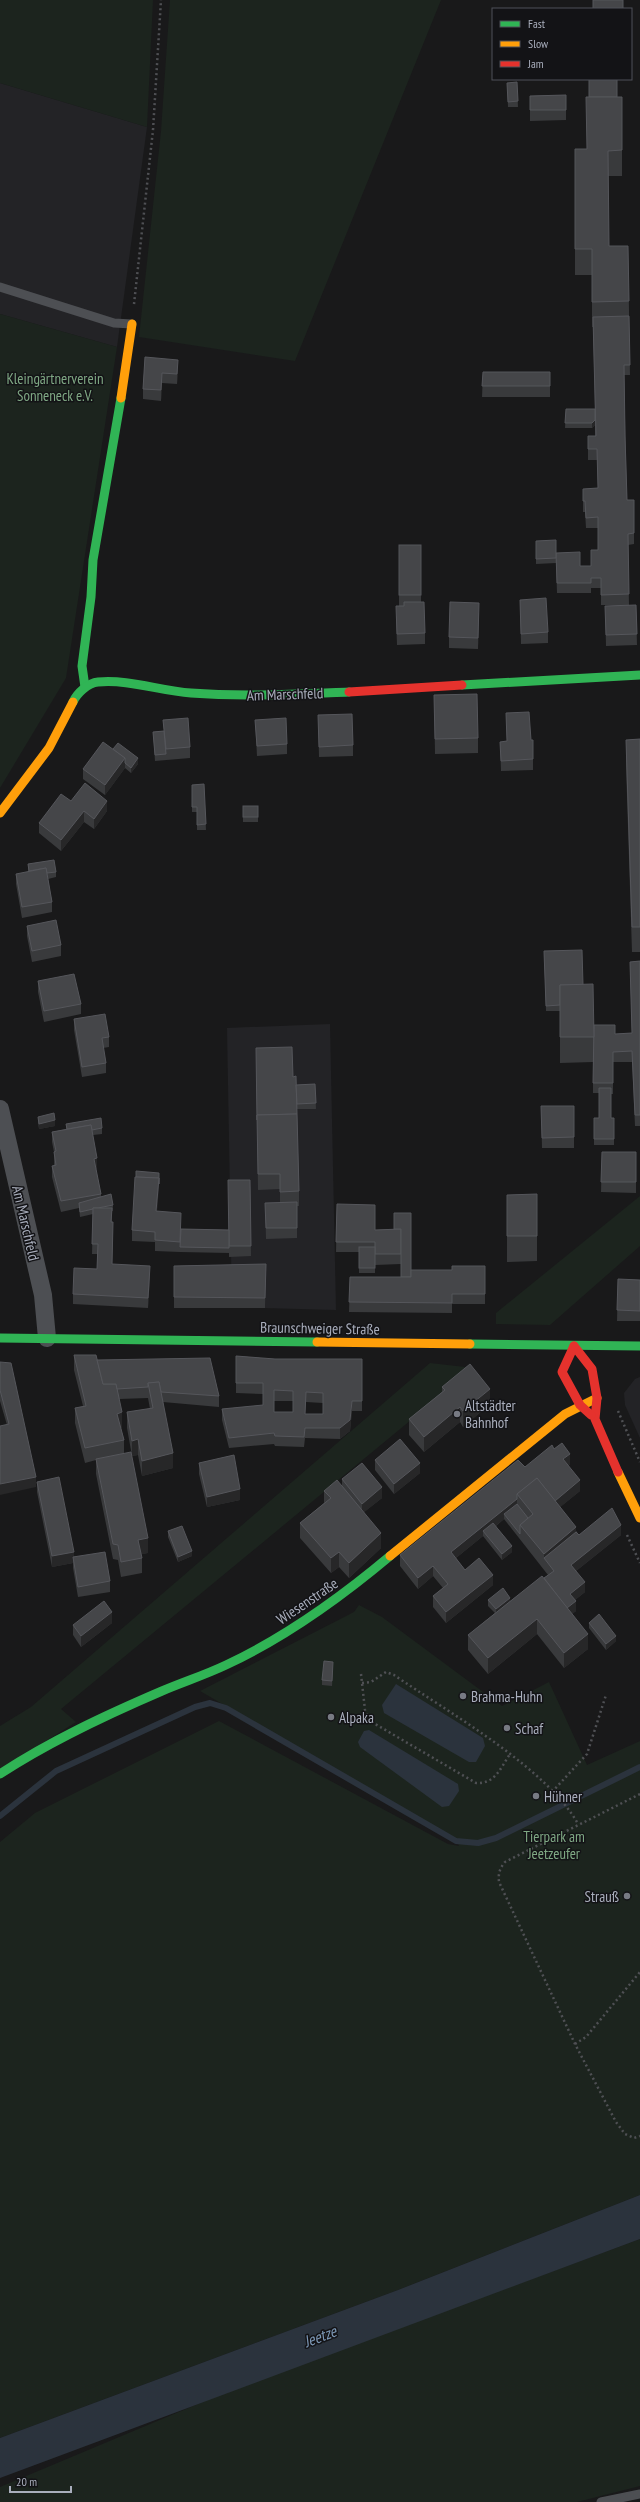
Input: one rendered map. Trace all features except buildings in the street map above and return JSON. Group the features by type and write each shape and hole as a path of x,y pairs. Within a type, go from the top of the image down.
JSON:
{"street":[{"path":"0,813 49,748 77,693 85,687 82,666 91,597 93,560 112,457 132,324"},
{"name":"Am Marschfeld","path":"85,687 96,682 107,681 190,693 250,695 375,691 496,682 640,675"},
{"name":"Am Marschfeld","path":"0,1109 43,1296 47,1338"},
{"name":"Braunschweiger Straße","path":"0,1338 640,1346"},
{"path":"596,1419 580,1405 562,1372 574,1346 592,1369 597,1398 596,1419 608,1450 640,1518"},
{"name":"Wiesenstraße","path":"0,1774 32,1753 160,1692 226,1665 282,1635 355,1585 562,1416 580,1405 597,1398"}],"lane":[{"path":"0,287 114,322 132,324"},
{"path":"601,2502 640,2494"}],"path":[{"path":"132,324 152,137 161,0"},
{"path":"616,1404 640,1462"},
{"path":"362,1683 371,1682 385,1673 389,1673 510,1754 570,1810 578,1824"},
{"path":"361,1674 365,1710 370,1721 476,1783 485,1784 493,1780 510,1754"},
{"path":"552,1792 587,1754 606,1695"},
{"path":"640,1794 578,1824 506,1862 500,1869 498,1877 575,2044 621,2131 630,2137 640,2136"},
{"path":"575,2044 586,2037 640,1972"}],"shaded area":[{"path":"0,83 147,127 117,347 0,314"},
{"path":"330,1024 336,1310 232,1307 227,1028"},
{"path":"640,1377 640,1438 625,1405 624,1393 635,1379"}],"green space":[{"path":"0,0 153,0 147,127 0,83"},
{"path":"170,0 441,0 295,361 139,337 161,131"},
{"name":"Kleingärtnerverein Sonneneck e.V.","path":"0,314 117,347 66,678 0,788"},
{"path":"640,1196 640,1246 550,1325 496,1324 496,1313"},
{"path":"430,1363 474,1368 61,1709 76,1722 0,1770 0,1726 31,1707"},
{"name":"Tierpark am Jeetzeufer","path":"359,1605 382,1617 502,1706 549,1682 587,1765 640,1741 640,2195 398,2290 0,2438 0,1842 35,1813 219,1721 448,1844 459,1846 456,1840 200,1691 354,1612"},
{"path":"640,2239 640,2486 577,2502 0,2502 0,2487 236,2388"}],"water":[{"path":"396,1684 483,1738 485,1746 476,1762 469,1762 384,1713 382,1705"},
{"path":"369,1730 458,1784 459,1791 449,1806 442,1807 360,1747 358,1742 364,1731"},
{"name":"Jeetze","path":"640,2195 640,2239 0,2478 0,2438 398,2290"}],"waterway":[{"path":"0,1816 56,1771 195,1707 210,1703 226,1708 456,1841 478,1843 496,1838 640,1767"}],"traffic: fast":[{"path":"85,687 82,666 91,597 93,560 121,398"},
{"path":"462,685 640,675"},
{"path":"73,702 80,692 87,686 98,682 121,682 179,692 231,695 349,692"},
{"path":"0,1338 317,1342"},
{"path":"470,1344 640,1346"},
{"path":"0,1774 39,1750 99,1719 141,1700 218,1669 270,1642 332,1602 390,1556"}],"traffic: slow":[{"path":"121,398 132,324"},
{"path":"0,813 49,748 73,702"},
{"path":"317,1342 470,1344"},
{"path":"390,1556 565,1414 597,1398"},
{"path":"618,1472 640,1518"}],"traffic: jam":[{"path":"349,692 462,685"},
{"path":"574,1346 592,1369 597,1398 595,1419 618,1472"},
{"path":"574,1346 562,1372 580,1405 591,1415"}],"place":[{"name":"Altstädter Bahnhof","path":"457,1414"},
{"name":"Brahma-Huhn","path":"463,1696"},
{"name":"Alpaka","path":"331,1717"},
{"name":"Schaf","path":"507,1728"},
{"name":"Hühner","path":"536,1796"},
{"name":"Strauß","path":"627,1896"}]}
